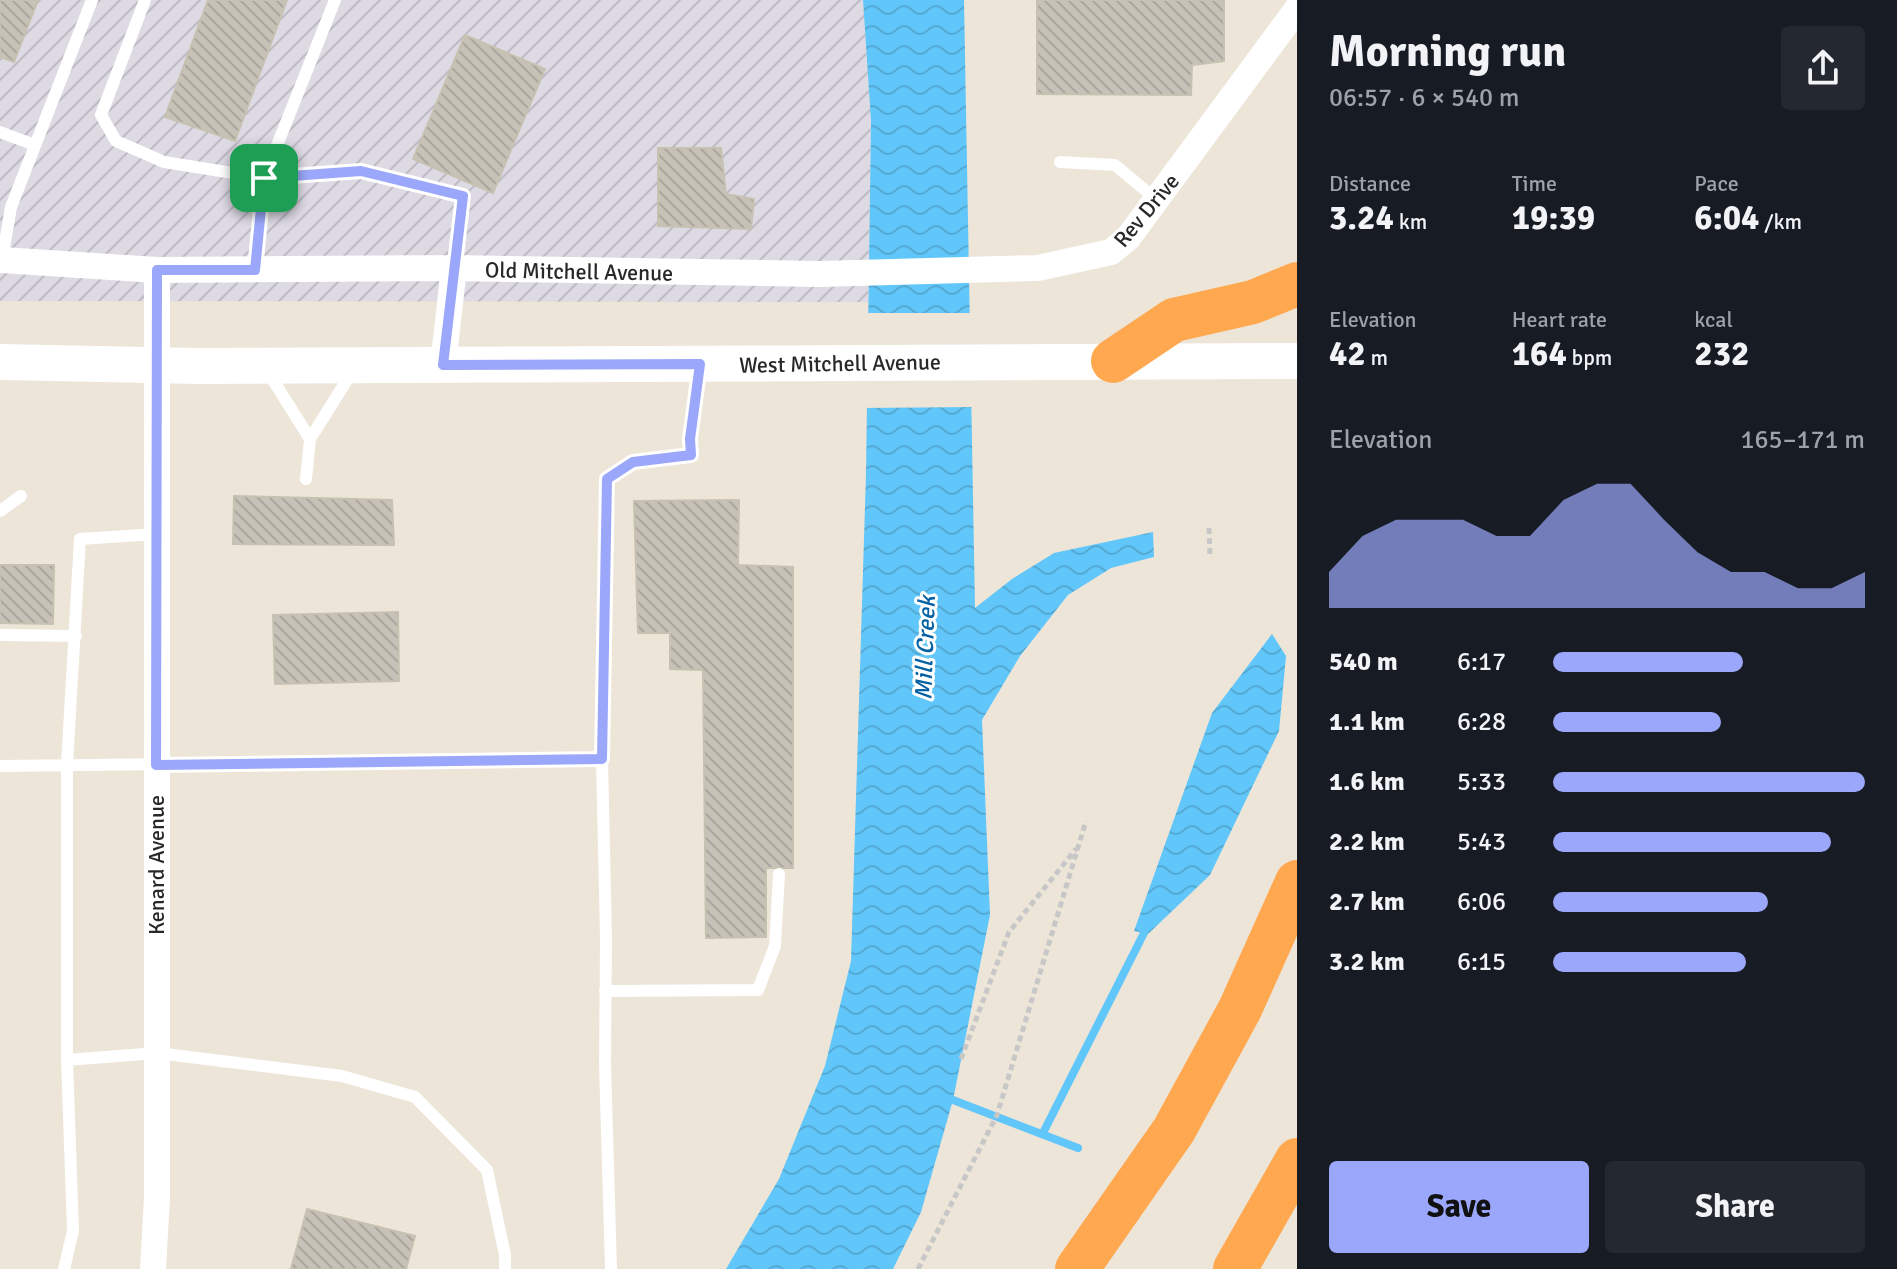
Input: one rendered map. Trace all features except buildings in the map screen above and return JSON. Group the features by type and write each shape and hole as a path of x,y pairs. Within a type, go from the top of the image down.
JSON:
{"highway":[{"path":"1113,361 1174,320 1253,302 1297,284"},
{"path":"1077,1269 1174,1130 1240,1009 1297,882"},
{"path":"1235,1269 1297,1160"}],"main road":[{"name":"West Mitchell Avenue","path":"0,362 356,366 1297,361"}],"street":[{"name":"Rev Drive","path":"820,274 1038,268 1111,252 1128,238 1297,9"},
{"name":"Old Mitchell Avenue","path":"1,260 157,270 454,268 820,274"},
{"path":"443,365 454,268"},
{"path":"157,270 159,364"},
{"name":"Kenard Avenue","path":"153,1269 157,1198 159,364"}],"lane":[{"path":"1,260 11,207 92,0"},
{"path":"145,0 101,115 116,141 164,162 264,178 361,171 463,196 454,268"},
{"path":"255,270 264,178 335,0"},
{"path":"0,132 35,145"},
{"path":"1060,162 1115,165 1157,200"},
{"path":"611,1269 605,1072 602,759 607,479 633,462 691,455 690,439 700,364"},
{"path":"264,366 310,439"},
{"path":"306,479 310,439 356,366"},
{"path":"0,511 21,496"},
{"path":"64,1269 73,1231 67,1060 67,765 80,539 158,534"},
{"path":"0,635 76,636"},
{"path":"0,766 602,759"},
{"path":"605,991 758,990 775,946 779,874"},
{"path":"67,1060 157,1053 342,1076 415,1097 487,1170 505,1269"}],"path":[{"path":"1209,528 1210,557"},
{"path":"918,1269 997,1115 1086,821"},
{"path":"961,1059 1009,932 1079,845"}],"shaded area":[{"path":"0,0 863,0 871,121 868,302 0,301"}],"water":[{"name":"Mill Creek","path":"863,0 964,0 975,608 1012,579 1054,553 1153,532 1154,557 1111,568 1068,595 1020,656 982,720 990,915 953,1100 921,1212 893,1269 726,1269 779,1179 825,1066 851,961 866,474 871,121"},
{"path":"1272,634 1286,656 1279,731 1210,875 1148,934 1134,931 1212,713"}],"pier":[{"path":"864,313 975,313 977,407 863,408"}],"waterway":[{"path":"1043,1133 1144,933"},
{"path":"953,1100 1078,1148"}],"route":[{"path":"361,171 463,196 443,365 700,364 690,439 691,455 633,462 607,479 602,759 156,765 157,270 255,270 264,178 361,171"}]}
